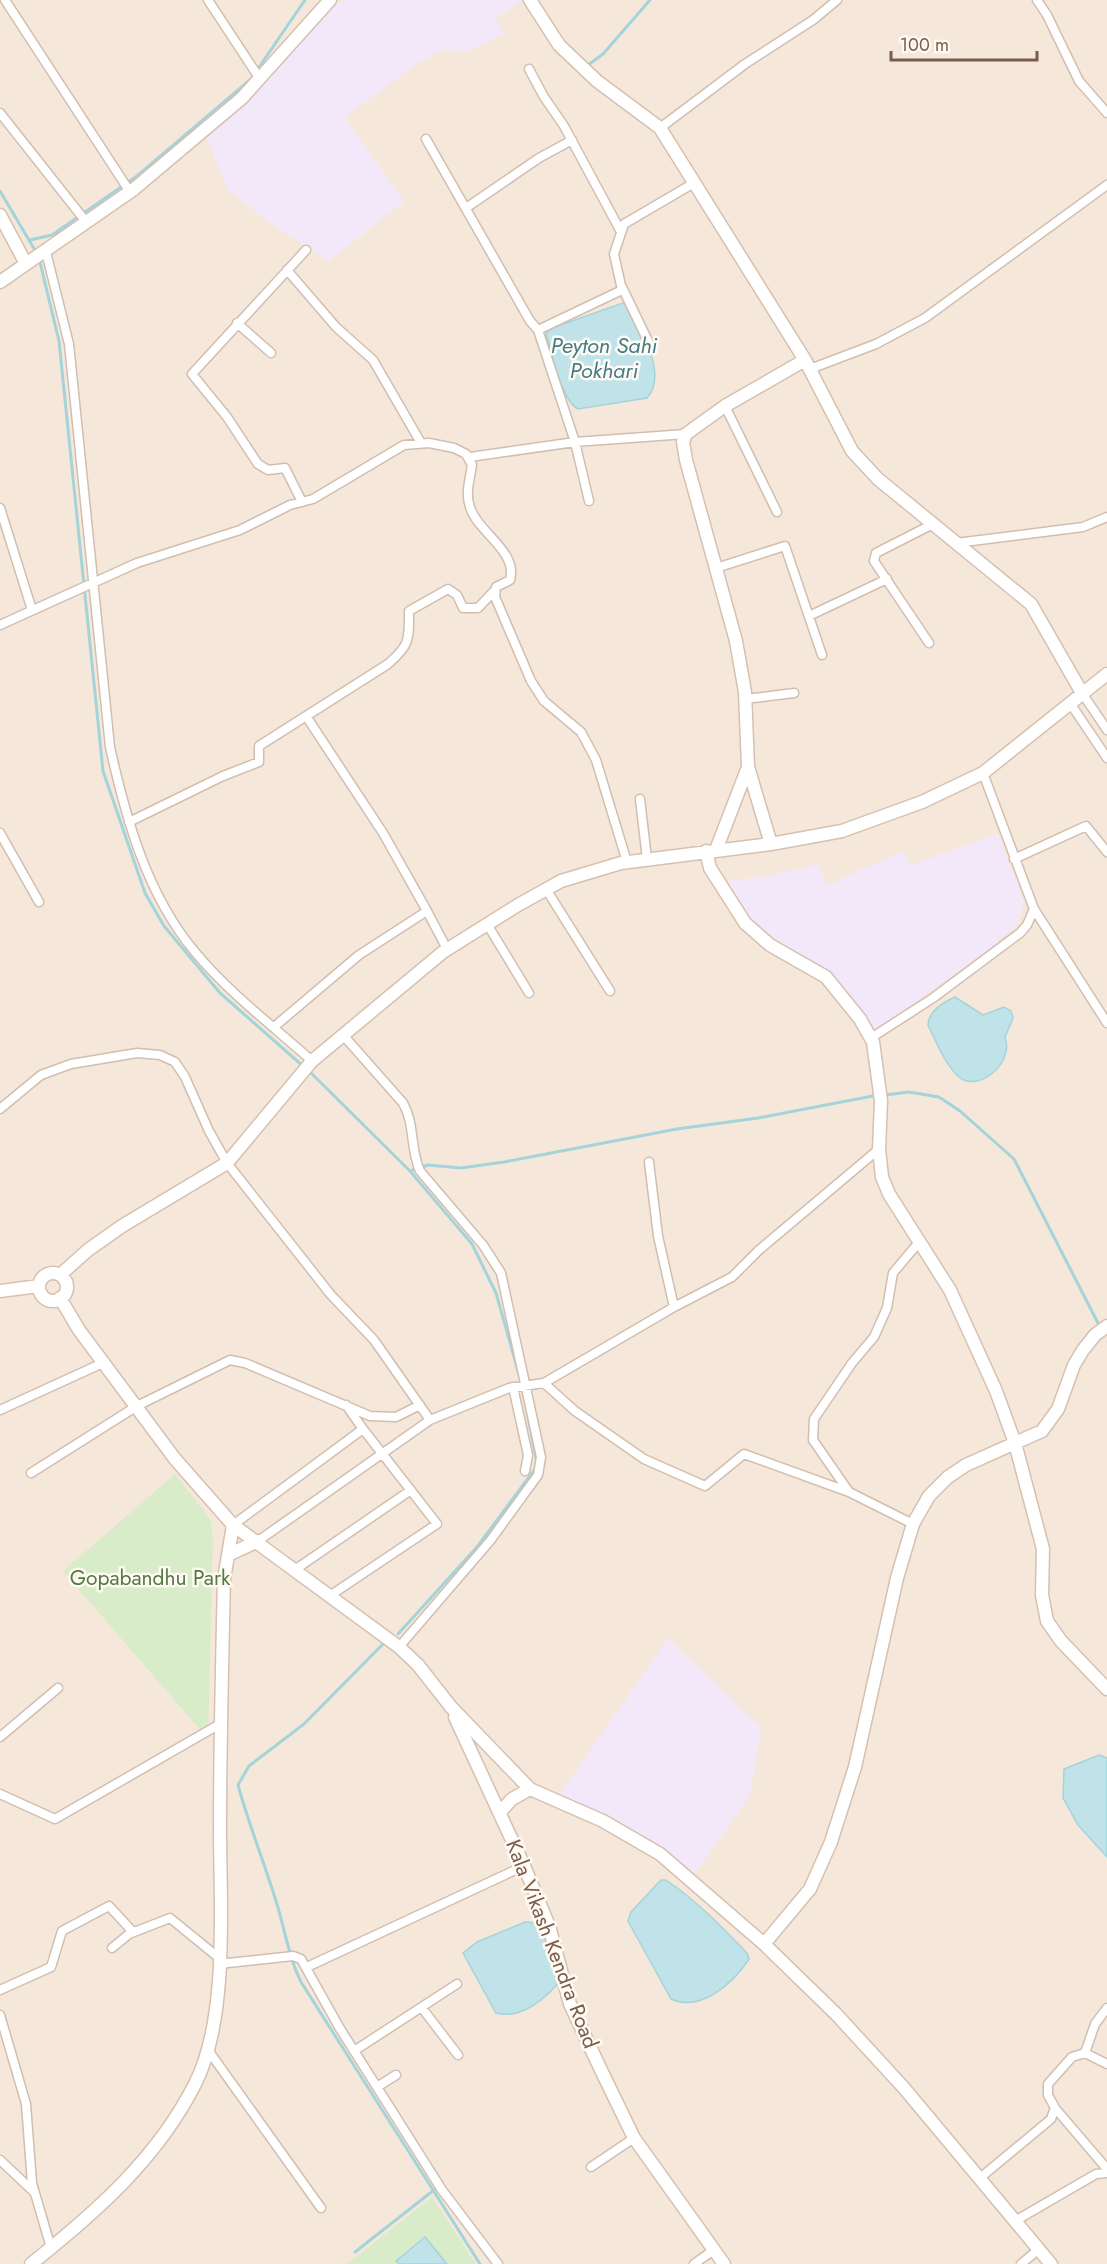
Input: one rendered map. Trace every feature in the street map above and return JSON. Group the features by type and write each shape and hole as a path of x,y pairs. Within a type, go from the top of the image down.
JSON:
{"street":[{"path":"4,0 130,192"},
{"path":"208,0 260,79"},
{"path":"0,282 130,192 242,98 330,0"},
{"path":"530,0 559,45 597,81 660,128 807,365 852,451 878,479 1031,604 1082,693 1107,730"},
{"path":"660,128 746,64 813,20 837,0"},
{"path":"1036,0 1047,15 1079,81 1107,113"},
{"path":"529,69 572,140 620,230"},
{"path":"0,113 87,223"},
{"path":"426,139 530,321 538,330 575,442 590,501"},
{"path":"466,208 539,158 572,140"},
{"path":"648,341 622,287 616,269 614,254 620,230 624,224 694,183"},
{"path":"0,625 137,563 240,530 333,489 404,445 421,442 454,448 470,457 575,442 686,434 725,406 807,365 876,344 925,318 1107,186"},
{"path":"0,215 27,264"},
{"path":"302,502 285,468 268,470 258,464 227,417 193,378 194,369 306,250"},
{"path":"45,253 69,344 91,584 110,747 129,822 151,881 166,911 195,953 310,1064"},
{"path":"287,270 336,327 373,360 421,442"},
{"path":"538,330 622,290 622,287"},
{"path":"237,323 271,353"},
{"path":"725,406 777,512"},
{"path":"686,434 683,442 686,460 736,641 746,699 748,767 771,844"},
{"path":"129,822 223,776 259,762 259,746 388,664 403,651 409,640 409,611 448,589 457,595 462,608 478,608 494,591 510,580 512,573 508,557 484,531 470,506 467,491 472,465 470,457"},
{"path":"0,508 32,610"},
{"path":"956,543 1083,527 1107,517"},
{"path":"928,643 874,561 876,553 933,524"},
{"path":"716,568 785,546 822,655"},
{"path":"809,616 887,579"},
{"path":"494,591 531,681 544,701 581,732 596,760 627,862"},
{"path":"60,1298 46,1299 39,1286 41,1280 48,1274 60,1275 88,1250 122,1226 227,1163 310,1064 343,1035 447,949 546,889 561,881 627,862 771,844 843,831 922,802 983,773 1107,674"},
{"path":"746,699 794,693"},
{"path":"1070,703 1107,758"},
{"path":"306,716 383,833 447,949"},
{"path":"748,767 711,850 710,868 745,923 770,945 826,977 860,1019 871,1038 881,1101 879,1149 882,1177 889,1194 950,1290 996,1391 1015,1443 1043,1550 1042,1595 1047,1621 1061,1641 1107,1689"},
{"path":"983,773 1034,909 1107,1023"},
{"path":"640,799 647,859"},
{"path":"1014,859 1086,826 1107,852"},
{"path":"0,833 39,902"},
{"path":"546,889 610,991"},
{"path":"871,1038 933,998 1020,933 1027,925 1034,909"},
{"path":"274,1027 359,955 428,911"},
{"path":"488,924 529,993"},
{"path":"343,1035 404,1103 409,1113 416,1162 420,1171 483,1245 501,1273 541,1456 538,1475 490,1541 399,1647"},
{"path":"0,1109 41,1075 71,1064 138,1053 160,1055 175,1062 208,1131 227,1163 331,1295 374,1340 430,1420"},
{"path":"228,1555 258,1541 430,1420 513,1388 544,1383 674,1307 732,1277 759,1250 879,1149"},
{"path":"649,1162 658,1236 674,1307"},
{"path":"849,1492 813,1440 814,1419 852,1363 874,1337 887,1308 893,1273 919,1242"},
{"path":"60,1275 67,1285 60,1298"},
{"path":"0,1291 39,1286"},
{"path":"60,1298 79,1330 175,1459 233,1525 258,1541 399,1647 418,1665 451,1707 530,1789 603,1821 660,1854 764,1944 836,2014 904,2088 1051,2264"},
{"path":"764,1944 810,1889 831,1842 860,1747 897,1578 913,1524 929,1496 948,1477 1042,1431 1058,1409 1074,1365 1095,1335 1107,1326"},
{"path":"31,1473 137,1406 230,1360 245,1363 370,1416 396,1417 420,1405"},
{"path":"0,1410 105,1362"},
{"path":"544,1383 575,1412 644,1459 705,1486 744,1454 849,1492 913,1524"},
{"path":"513,1388 528,1455 525,1471"},
{"path":"331,1595 437,1524 346,1405"},
{"path":"31,2264 117,2191 150,2154 195,2083 208,2050 219,1961 220,1724 224,1579 233,1525 363,1429"},
{"path":"296,1569 411,1490"},
{"path":"0,1737 58,1689"},
{"name":"Kala Vikash Kendra Road","path":"451,1707 525,1866 549,1926 570,2004 634,2138 715,2248 724,2264"},
{"path":"0,1794 55,1819 220,1724"},
{"path":"500,1812 512,1799 530,1789"},
{"path":"307,1967 525,1866"},
{"path":"0,1989 51,1967 62,1931 109,1906 133,1932"},
{"path":"112,1948 133,1932 170,1918 219,1961 293,1956 301,1959 354,2051 442,2190 498,2264"},
{"path":"354,2051 458,1984"},
{"path":"422,2008 458,2055"},
{"path":"1085,2054 1095,2024 1107,2008"},
{"path":"0,2014 26,2104 34,2192 51,2248"},
{"path":"208,2050 321,2208"},
{"path":"1016,2221 1096,2174 1107,2171 1055,2108 1048,2095 1048,2084 1072,2058 1085,2054 1107,2064"},
{"path":"377,2087 396,2075"},
{"path":"980,2178 1051,2119 1055,2108"},
{"path":"591,2167 634,2138"},
{"path":"0,2160 34,2192"},
{"path":"694,2264 715,2248"},
{"path":"1021,2264 1039,2249"}],"shaded area":[{"path":"0,0 1107,0 1107,2264 0,2264"},
{"path":"342,0 522,0 495,19 505,34 464,52 443,49 412,67 345,117 404,202 329,261 271,224 227,189 206,135 321,16"},
{"path":"998,834 1024,903 1016,927 997,940 999,943 874,1031 861,1011 827,970 769,937 740,907 723,882 817,865 828,885 904,851 911,865"},
{"path":"668,1639 761,1727 750,1796 693,1876 557,1798"}],"green space":[{"name":"Gopabandhu Park","path":"175,1474 210,1519 213,1536 208,1739 63,1571"},
{"path":"432,2197 476,2264 347,2264"}],"water":[{"name":"Peyton Sahi Pokhari","path":"626,302 650,350 655,376 653,388 647,398 578,409 572,404 562,386 546,334 549,329"},
{"path":"955,997 983,1015 1004,1007 1011,1011 1013,1018 1005,1037 1007,1047 1000,1065 993,1073 976,1081 967,1081 954,1072 928,1025 934,1011"},
{"path":"1099,1755 1107,1758 1107,1857 1078,1825 1063,1798 1064,1769"},
{"path":"661,1880 666,1880 698,1905 747,1953 749,1959 735,1977 705,1999 682,2002 671,1999 628,1921 631,1912"},
{"path":"525,1922 536,1923 561,1967 562,1978 533,2006 515,2013 496,2013 463,1953 477,1942"},
{"path":"425,2237 447,2264 399,2264 396,2261"}],"waterway":[{"path":"30,240 52,235 137,176 251,79 305,0"},
{"path":"588,65 603,54 650,0"},
{"path":"0,191 36,252"},
{"path":"39,258 59,341 103,771 145,893 164,926 220,993 304,1067"},
{"path":"309,1071 410,1171 472,1244 496,1293 520,1378"},
{"path":"885,1095 909,1092 939,1097 960,1111 1014,1159 1100,1327"},
{"path":"410,1171 428,1165 461,1168 504,1162 677,1129 758,1118 878,1095"},
{"path":"524,1396 537,1463"},
{"path":"398,1634 477,1547 535,1469"},
{"path":"383,1644 304,1724 249,1766 238,1785 301,1982 480,2264"},
{"path":"355,2252 434,2190"}]}
